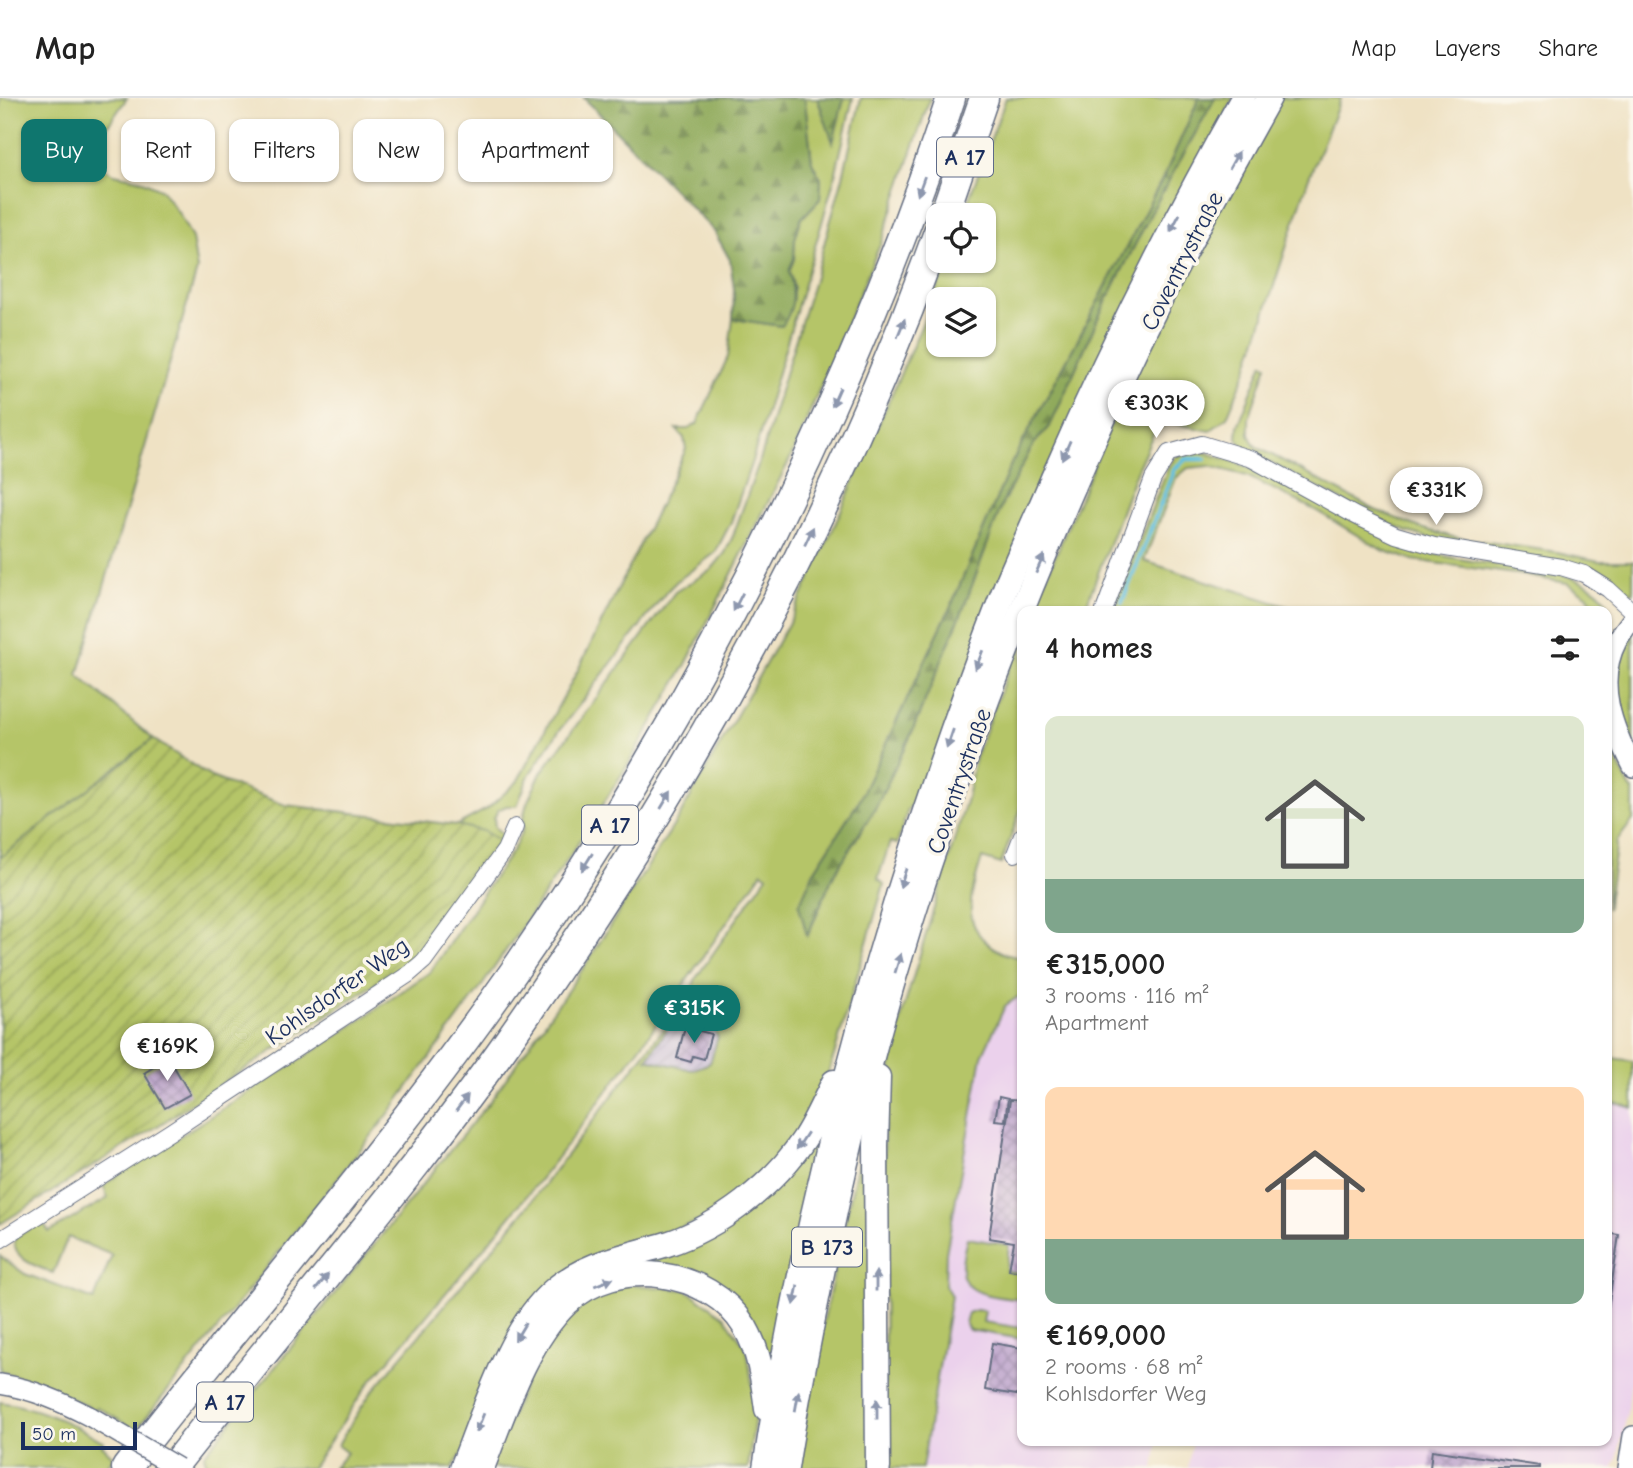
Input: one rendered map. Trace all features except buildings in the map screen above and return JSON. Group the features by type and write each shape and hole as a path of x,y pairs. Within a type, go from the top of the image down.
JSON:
{"highway":[{"name":"A 17","path":"127,1468 362,1175 492,1003 583,869 640,775 733,611 805,467 856,352 901,239 951,98"},
{"name":"A 17","path":"948,203 984,98"},
{"name":"B 173","path":"765,1468 789,1326 826,1154 856,1038 932,789 1008,582 1090,394 1148,274 1243,98"},
{"name":"Coventrystraße","path":"1023,606 1117,389 1197,229 1269,98"},
{"name":"A 17","path":"175,1468 360,1235 506,1044 577,941 665,803 750,653 803,548 885,366 926,262"},
{"name":"Coventrystraße","path":"786,1468 810,1329 846,1161 880,1028 920,892 1017,621"},
{"path":"878,1468 876,1146 880,1028"},
{"path":"462,1468 510,1349 533,1312 553,1290 585,1270 615,1258 668,1243 711,1224 764,1186 793,1155 805,1137 856,1038"},
{"path":"482,1468 515,1385 549,1321 576,1295 609,1278 627,1275 677,1278 711,1294 744,1325 756,1350 763,1377 770,1437"}],"street":[{"path":"1106,606 1153,479 1169,453 1202,444 1252,459 1396,535 1434,546 1561,567 1584,574 1608,589 1633,612"},
{"path":"1612,654 1617,640 1633,618"},
{"path":"1612,719 1633,768"},
{"name":"Kohlsdorfer Weg","path":"0,1240 170,1132 409,974 424,961 505,850 515,827"},
{"path":"0,1384 35,1392 64,1403 175,1468"},
{"path":"1628,1468 1633,1436"}],"shaded area":[{"path":"1017,998 1017,1446 1157,1446 1154,1468 922,1468 936,1386 946,1253 982,1056 1005,1006"},
{"path":"678,1012 707,1021 714,1029 718,1037 710,1063 692,1070 646,1059"},
{"path":"1612,1102 1633,1108 1633,1367 1627,1414 1613,1468 1188,1468 1191,1446 1612,1446"}],"green space":[{"path":"0,98 127,98 107,127 107,119 21,119 21,182 107,182 107,170 121,175 121,182 145,182 162,190 192,238 197,270 78,675 153,739 0,858"},
{"path":"584,98 803,98 812,162 821,179 820,199 801,219 795,239 794,259 789,271 793,300 782,326 733,319 734,289 730,260 714,231 613,128 613,119 605,119"},
{"path":"803,98 817,98 833,141 844,98 853,98 821,226 752,461 731,522 715,553 667,591 559,731 529,775 517,806 506,806 498,810 494,818 495,827 503,835 505,844 457,825 487,809 517,782 577,672 686,449 684,438 676,429 688,429 697,424 728,357 733,319 781,326 794,288 789,271 794,259 795,239 801,219 820,199 821,179 812,162"},
{"path":"817,98 844,98 833,142 819,103"},
{"path":"861,98 930,98 882,240 791,457 685,666 629,763 570,856 479,990 387,1116 136,1430 97,1407 95,1410 39,1383 0,1371 0,1256 25,1274 94,1300 112,1255 68,1237 53,1273 22,1258 14,1240 21,1233 43,1222 49,1232 108,1198 103,1185 340,1034 430,972 514,848 523,829 527,803 541,773 675,592 711,570 725,553 762,454 812,287 843,177"},
{"path":"1006,98 1199,98 1167,170 1012,462 951,606 859,801 813,873 808,935 833,876 876,807 909,739 964,607 1003,502 1033,445 1051,424 1098,318 1154,207 1215,98 1233,98 925,782 908,810 897,844 890,842 878,879 884,884 822,1092 787,1154 707,1219 612,1250 452,1468 334,1468 347,1453 338,1446 340,1441 370,1394 520,1216 690,994 696,978 767,876 762,872 641,1046 550,1167 366,1387 312,1468 208,1468 204,1455 491,1100 584,967 679,817 791,619 926,315 926,357 996,357 996,287 937,287 943,273 996,273 996,203 967,203","holes":["679,1012 706,1022 718,1037 710,1063 692,1070 647,1059"]},
{"path":"1199,98 1215,98 1154,207 1098,318 1051,424 1033,445 1003,502 964,607 909,739 876,807 833,876 807,936 799,905 813,873 859,801 951,606 1012,462 1167,170"},
{"path":"1280,98 1341,98 1308,180 1246,372 1227,417 1210,431 1168,422 1155,430 1136,472 1086,606 1034,606 1123,396 1193,256"},
{"path":"1263,363 1267,365 1249,418 1249,435 1255,446 1375,510 1421,528 1453,537 1599,561 1633,561 1633,593 1597,574 1453,545 1408,532 1371,516 1244,449 1237,438 1238,426"},
{"path":"1201,451 1238,463 1396,542 1416,549 1457,559 1561,574 1594,588 1608,606 1595,606 1587,595 1567,583 1412,560 1382,550 1315,510 1247,476 1209,466 1188,468 1176,478 1144,561 1285,606 1115,606 1168,467 1176,456"},
{"path":"1633,633 1633,750 1617,689 1622,656"},
{"path":"1017,648 1017,820 1001,864 982,858 974,885 971,913 978,933 984,940 1001,952 1017,957 1017,998 1005,1006 982,1056 946,1253 945,1285 951,1296 922,1468 885,1468 884,1134 891,1065 903,1011 967,798 975,757"},
{"path":"153,739 211,777 285,805 457,825 483,831 505,844 421,954 153,1129 0,1224 0,858"},
{"path":"1612,745 1619,758 1616,760 1633,790 1633,820 1617,841 1612,875"},
{"path":"1612,1058 1633,1061 1633,1108 1612,1102"},
{"path":"873,1093 873,1468 796,1468 810,1383"},
{"path":"821,1121 826,1123 772,1377 768,1376 758,1344 741,1314 725,1298 703,1284 679,1274 655,1269 630,1269 606,1274 583,1284 562,1299 539,1325 520,1360 475,1468 470,1468 517,1353 543,1312 559,1295 571,1285 598,1271 671,1250 724,1224 772,1187 801,1153"},
{"path":"967,1238 1009,1245 1006,1271 1017,1273 1017,1299 985,1294 969,1286 962,1271"},
{"path":"627,1284 686,1290 724,1316 747,1349 756,1410 748,1468 489,1468 534,1362 580,1302"},
{"path":"985,1311 983,1322 1017,1327 1017,1338 969,1330 965,1323 968,1313"},
{"path":"0,1402 41,1412 67,1422 104,1442 102,1445 114,1457 106,1468 0,1468"}],"waterway":[{"path":"1122,602 1175,468 1186,459 1205,459"}]}
